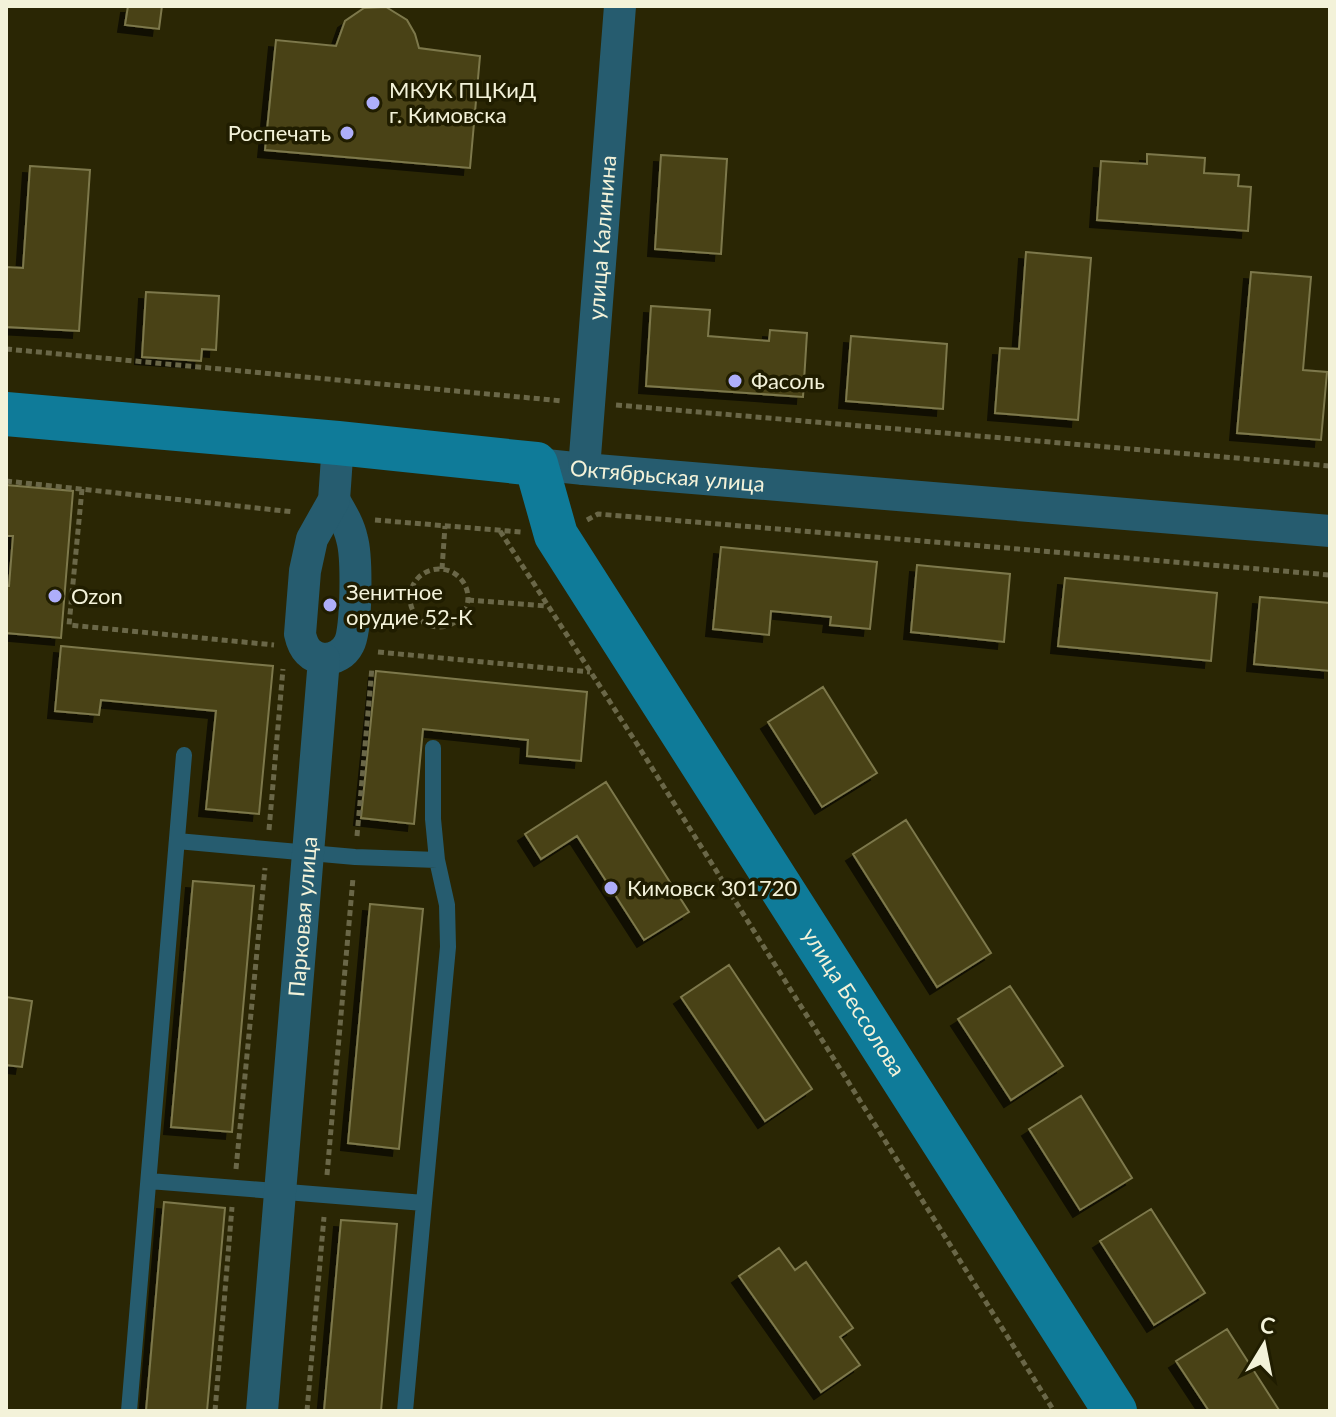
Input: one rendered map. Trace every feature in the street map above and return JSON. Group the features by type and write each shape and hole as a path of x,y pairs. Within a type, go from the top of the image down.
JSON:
{"main road":[{"name":"Октябрьская улица","path":"6,414 536,464"},
{"name":"улица Бессолова","path":"536,464 556,535 1115,1411"}],"street":[{"name":"улица Калинина","path":"584,469 620,6"},
{"path":"334,511 353,541 357,578 352,640 341,654 324,659 315,658 307,651 300,634 305,571 312,539 334,511 338,443"},
{"name":"Октябрьская улица","path":"536,464 1330,531"},
{"name":"Парковая улица","path":"262,1411 324,659"}],"lane":[{"path":"405,1411 448,947 447,905 437,860 433,819 433,748"},
{"path":"129,1411 184,755"},
{"path":"177,841 355,857 437,860"},
{"path":"149,1181 424,1203"}],"path":[{"path":"6,349 589,404 1330,466"},
{"path":"6,481 334,511 382,521 556,535 598,514 1330,575"},
{"path":"82,489 69,625 285,646"},
{"path":"381,535 382,521"},
{"path":"442,569 445,526"},
{"path":"499,530 1054,1411"},
{"path":"442,569 461,579 468,600 457,620 435,626 416,616 410,595 420,575 442,569"},
{"path":"377,592 410,595"},
{"path":"468,600 548,606"},
{"path":"373,651 590,672"},
{"path":"215,1411 284,661"},
{"path":"307,1411 371,667"}],"building":[{"path":"128,6 162,6 159,29 125,25"},
{"name":"МКУК ПЦКиД г. Кимовска","path":"386,7 407,20 419,48 480,56 470,168 265,150 276,40 336,46 345,21 364,8"},
{"path":"1147,154 1205,158 1204,173 1239,175 1238,186 1251,187 1248,231 1097,220 1101,161 1147,164"},
{"path":"661,155 727,159 721,254 655,249"},
{"path":"30,166 90,170 79,331 6,327 6,267 23,268"},
{"path":"1026,252 1091,258 1078,420 995,413 1000,348 1019,349"},
{"path":"1251,272 1311,277 1303,370 1327,372 1321,440 1237,433"},
{"path":"146,292 219,296 216,350 202,349 201,361 142,357"},
{"path":"651,306 710,310 708,336 769,341 770,330 807,333 803,397 646,386"},
{"path":"851,336 947,344 943,409 846,401"},
{"path":"6,485 73,491 61,638 6,633 6,586 9,586 13,536 6,536"},
{"path":"721,547 877,562 870,629 830,625 831,617 771,611 769,635 713,629"},
{"path":"917,565 1010,574 1004,642 911,632"},
{"path":"1065,578 1217,593 1211,661 1058,646"},
{"path":"1260,597 1330,603 1330,671 1254,664"},
{"path":"61,646 273,666 259,814 206,809 216,711 101,700 99,715 55,711"},
{"path":"376,671 587,692 581,761 527,756 528,740 423,729 414,824 361,818"},
{"path":"823,687 877,773 822,807 768,722"},
{"path":"606,782 689,912 644,940 577,836 541,859 525,834"},
{"path":"906,820 991,953 937,987 853,854"},
{"path":"193,881 254,886 232,1132 171,1127"},
{"path":"370,904 423,909 399,1149 348,1143"},
{"path":"729,965 812,1089 765,1121 681,997"},
{"path":"1010,986 1063,1066 1011,1100 958,1019"},
{"path":"6,997 32,1001 22,1067 6,1065"},
{"path":"1081,1096 1132,1178 1080,1210 1029,1129"},
{"path":"164,1202 225,1208 207,1411 146,1411"},
{"path":"1151,1209 1205,1293 1154,1325 1100,1241"},
{"path":"341,1220 397,1224 381,1411 324,1411"},
{"path":"779,1248 795,1270 806,1262 853,1328 840,1337 860,1365 821,1392 739,1276"},
{"path":"1227,1329 1279,1410 1209,1411 1176,1361"}],"place":[{"name":"МКУК ПЦКиД г. Кимовска","path":"373,103"},
{"name":"Роспечать","path":"347,133"},
{"name":"Фасоль","path":"735,381"},
{"name":"Ozon","path":"55,596"},
{"name":"Зенитное орудие 52-К","path":"330,605"},
{"name":"Кимовск 301720","path":"611,888"}]}
